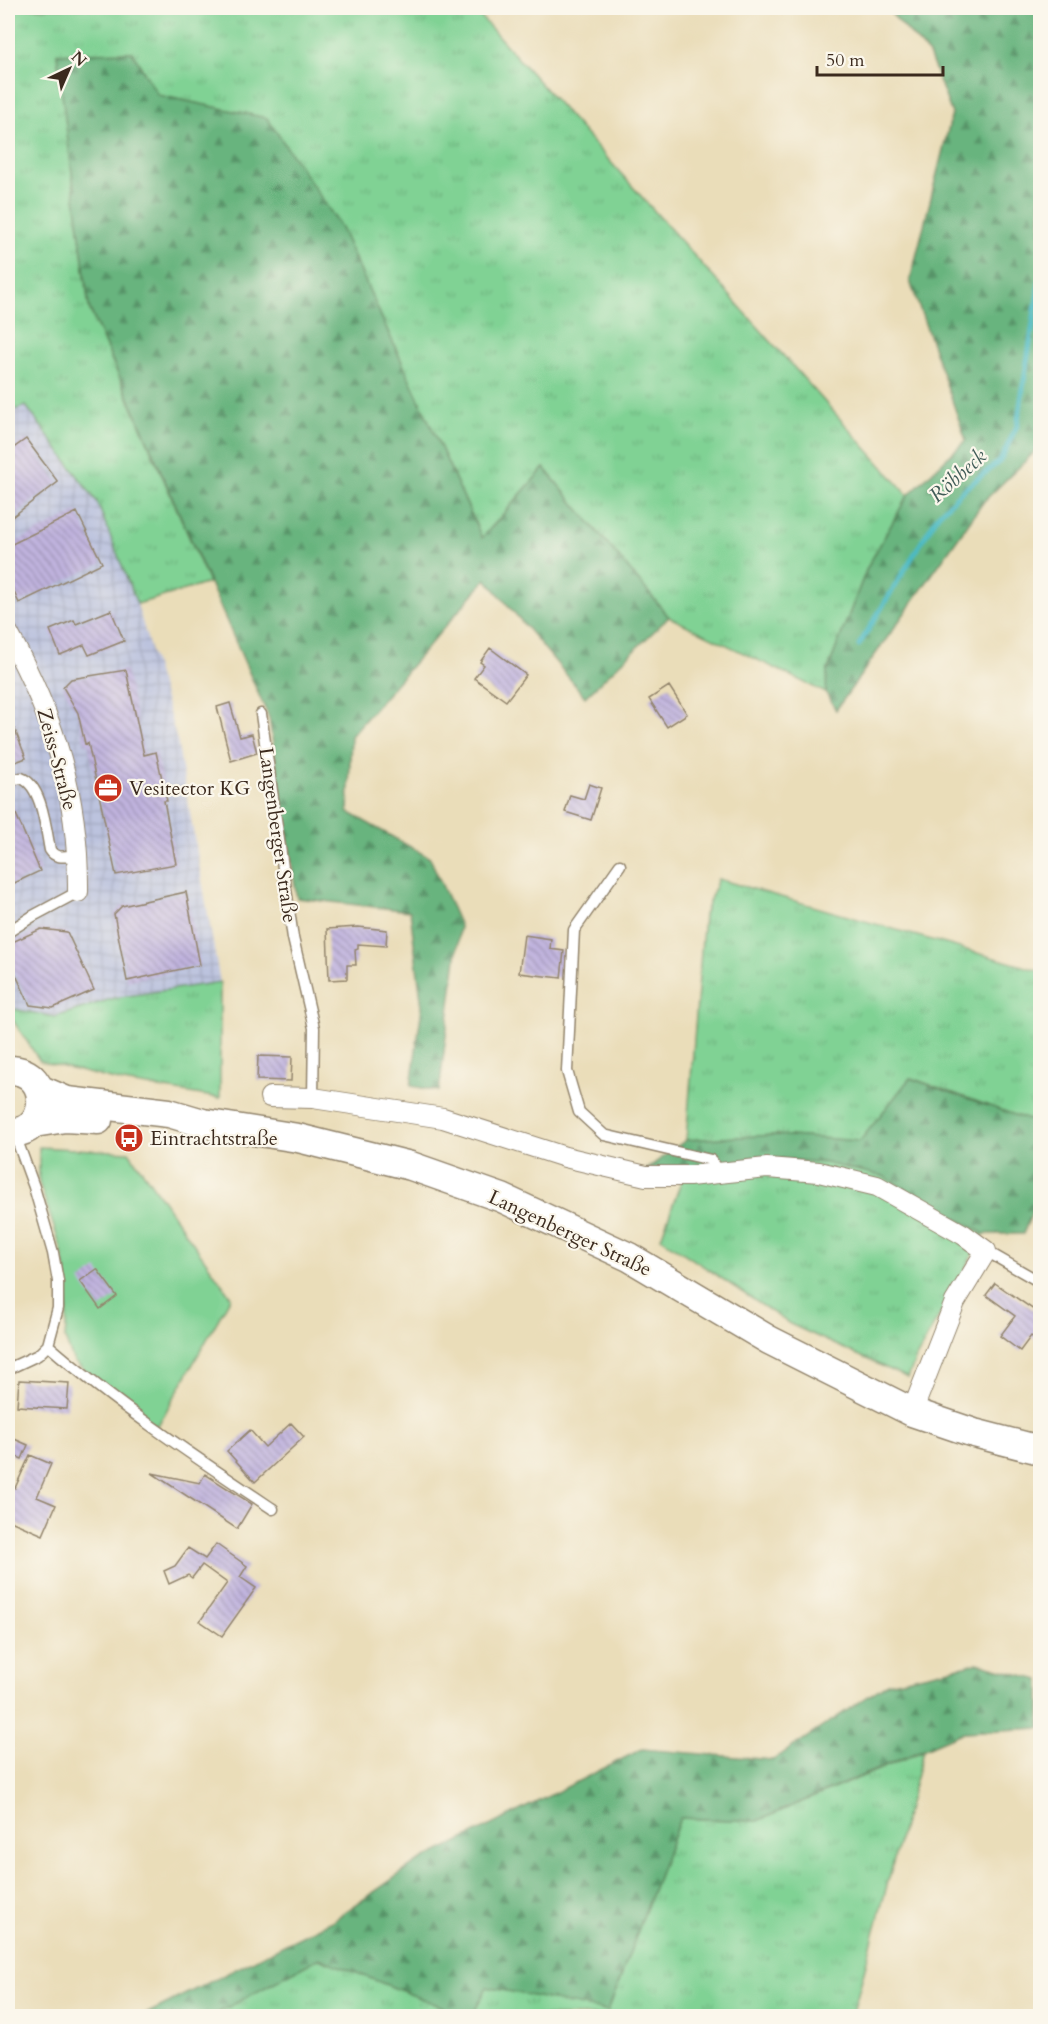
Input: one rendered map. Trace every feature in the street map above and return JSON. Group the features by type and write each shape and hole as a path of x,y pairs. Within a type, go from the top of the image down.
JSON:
{"main road":[{"name":"Langenberger Straße","path":"19,1070 67,1101 169,1113 203,1123 309,1141 411,1166 502,1198 630,1257 769,1340 912,1412 974,1433 1041,1450"},
{"path":"19,1070 43,1100 40,1112 19,1128"},
{"name":"Langenberger Straße","path":"19,1128 65,1118 169,1126 203,1123"}],"street":[{"name":"Zeiss-Straße","path":"8,633 40,696 57,742 70,790 78,855 78,892"},
{"path":"270,1096 314,1098 443,1118 565,1157 646,1176 689,1176 767,1168 819,1172 877,1186 964,1235 986,1251 955,1302 912,1412"}],"lane":[{"name":"Langenberger Straße","path":"261,714 293,938 314,1028 314,1098"},
{"path":"8,781 21,778 32,785 53,855 78,855"},
{"path":"620,865 574,930 567,1071 579,1112 604,1134 711,1160 721,1173"},
{"path":"8,932 78,892"},
{"path":"8,1369 38,1355 48,1345 58,1308 58,1281 53,1253 19,1128"},
{"path":"986,1251 1041,1282"},
{"path":"48,1345 106,1393 165,1437 273,1509"}],"shaded area":[{"path":"26,406 97,502 137,604 177,740 220,982 114,998 55,1017 8,1008 8,412"}],"green space":[{"path":"8,8 473,8 908,495 867,568 827,672 826,693 669,617 544,468 482,538 339,224 267,119 157,95 132,52 57,54 89,308 209,583 137,604 97,502 26,406 8,412"},
{"path":"886,8 1040,8 1040,447 984,501 836,710 826,693 827,672 867,568 908,495 966,440 910,281 952,114 929,54"},
{"path":"132,52 158,95 267,118 339,224 482,538 544,468 669,617 585,697 486,579 351,736 348,812 430,858 460,926 439,1091 411,1086 422,1007 410,911 297,898 269,718 89,307 57,54"},
{"path":"718,879 1040,971 1040,1124 911,1078 860,1141 775,1135 686,1140 704,915"},
{"path":"220,982 220,1098 123,1082 40,1061 8,1013 8,1008 55,1017 114,998"},
{"path":"910,1078 1040,1124 1040,1193 1023,1234 984,1234 883,1176 821,1162 769,1159 686,1168 647,1169 686,1140 775,1135 860,1141"},
{"path":"39,1147 129,1152 231,1297 157,1427 74,1362 65,1339 66,1272 61,1248 39,1183"},
{"path":"769,1159 821,1162 883,1176 984,1234 916,1358 908,1378 790,1324 661,1238 686,1168"},
{"path":"977,1663 1040,1680 1040,1728 964,1732 757,1821 680,1818 608,2011 487,1987 472,2016 440,2016 443,2007 319,1958 212,2016 142,2016 332,1921 416,1863 642,1749 773,1760 888,1683"},
{"path":"923,1751 852,2016 472,2016 487,1987 608,2011 680,1818 757,1821"},
{"path":"319,1958 443,2007 440,2016 212,2016"}],"building":[{"path":"26,439 58,482 8,520 8,452"},
{"path":"77,512 102,563 19,603 8,579 8,546"},
{"path":"111,610 124,641 89,655 84,645 60,655 50,630 74,620 76,624"},
{"path":"490,648 526,675 506,701 474,678 484,665 480,662"},
{"path":"126,670 144,755 156,752 167,801 164,801 176,864 116,875 88,743 85,744 78,713 63,687 71,679"},
{"path":"669,686 687,714 667,727 649,699"},
{"path":"230,703 240,737 252,734 257,753 231,761 217,707"},
{"path":"8,712 26,758 8,765"},
{"path":"589,784 601,788 591,820 565,812 570,795 584,799"},
{"path":"8,795 40,871 8,886"},
{"path":"186,892 200,965 127,981 114,914 122,906"},
{"path":"358,927 387,930 386,946 358,944 358,949 355,950 356,965 347,965 347,979 329,980 327,929"},
{"path":"41,929 67,932 94,990 53,1008 30,1005 8,958 8,944"},
{"path":"524,935 551,939 550,949 564,951 561,978 519,973"},
{"path":"258,1056 292,1057 291,1081 257,1080"},
{"path":"97,1269 117,1296 100,1309 80,1281"},
{"path":"995,1283 1041,1315 1041,1343 1031,1336 1020,1351 1000,1336 1015,1316 986,1295"},
{"path":"19,1380 69,1383 67,1409 17,1406"},
{"path":"291,1423 304,1437 255,1482 227,1451 250,1430 265,1447"},
{"path":"12,1438 28,1445 22,1459 8,1453"},
{"path":"30,1455 51,1464 37,1497 56,1505 43,1535 8,1520 8,1484 15,1488"},
{"path":"152,1473 200,1483 205,1474 252,1504 237,1529"},
{"path":"216,1544 247,1566 240,1577 256,1588 222,1636 200,1621 227,1583 202,1565 192,1578 188,1575 169,1584 164,1571 175,1566 188,1548 205,1559"}],"waterway":[{"name":"Röbbeck","path":"859,645 938,515 962,491 1000,461 1017,426 1040,279"}],"place":[{"name":"Vesitector KG","path":"108,788"},
{"name":"Eintrachtstraße","path":"129,1138"}]}
